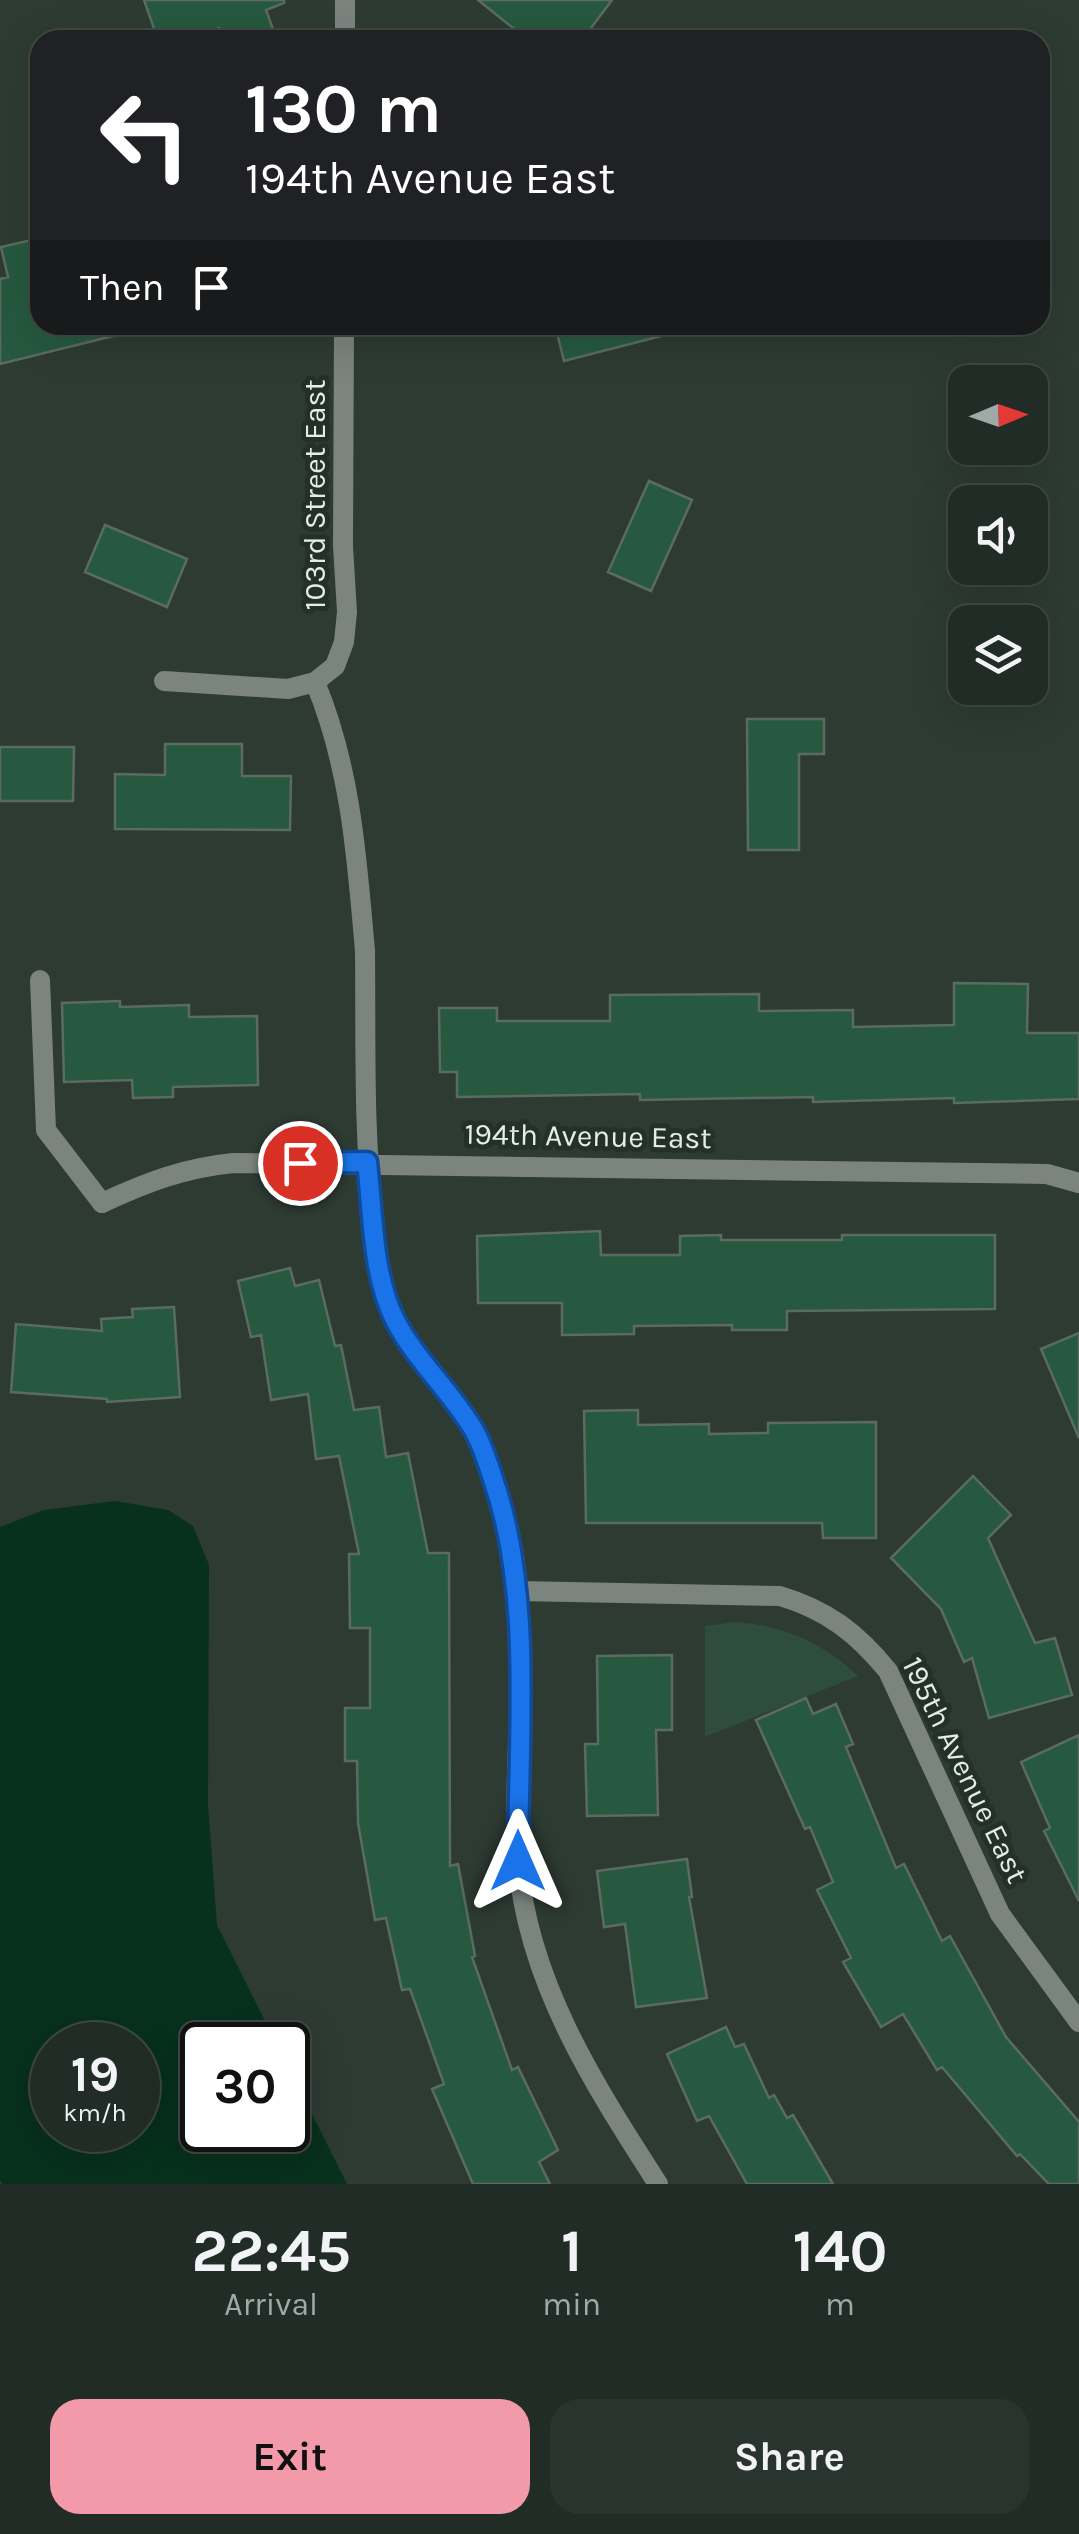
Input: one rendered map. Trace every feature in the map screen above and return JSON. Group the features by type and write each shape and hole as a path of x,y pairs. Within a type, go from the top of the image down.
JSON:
{"street":[{"path":"345,0 345,30"},
{"name":"103rd Street East","path":"315,682 335,666 344,642 347,612 343,546 344,335"},
{"path":"164,681 288,689 315,682 326,708 349,798 365,951 367,1162 381,1279 394,1317 413,1350 475,1433 508,1524 518,1590 518,1861 528,1928 553,1996 592,2080 658,2184"},
{"name":"194th Avenue East","path":"40,980 46,1130 102,1203 158,1176 189,1167 233,1163 1047,1174 1079,1183"},
{"name":"195th Avenue East","path":"518,1590 780,1596 811,1605 840,1622 865,1643 888,1671 1000,1914 1079,2022"}],"shaded area":[{"path":"115,1501 168,1510 193,1526 209,1565 208,1804 217,1925 266,2022 180,2022 180,2152 310,2152 310,2110 347,2184 2,2184 0,1527 44,1510"},
{"path":"735,1622 770,1627 801,1638 858,1676 705,1737 705,1626"}],"building":[{"path":"144,0 284,0 266,10 273,30 154,30"},
{"path":"478,0 612,0 590,30 516,30"},
{"path":"30,240 30,335 113,336 0,364 0,279 8,277 1,247"},
{"path":"558,335 665,335 564,361"},
{"path":"649,481 692,500 651,591 608,572"},
{"path":"105,525 187,559 167,607 85,572"},
{"path":"747,719 824,719 824,754 799,754 799,850 748,850"},
{"path":"165,744 242,744 242,776 291,776 290,830 115,829 115,774 165,775"},
{"path":"0,747 74,747 73,801 0,801"},
{"path":"954,983 1028,984 1027,1033 1079,1033 1079,1099 954,1103 954,1098 813,1102 813,1097 640,1100 640,1094 457,1097 457,1072 440,1072 439,1008 497,1008 497,1021 610,1021 610,995 759,994 759,1011 853,1010 853,1027 954,1025"},
{"path":"120,1001 120,1007 189,1005 189,1017 257,1016 258,1085 173,1087 173,1097 133,1098 132,1080 64,1082 62,1003"},
{"path":"600,1231 601,1255 680,1255 680,1236 842,1240 842,1235 995,1235 995,1309 787,1311 787,1330 732,1330 732,1325 634,1326 634,1334 562,1335 562,1303 478,1303 477,1236"},
{"path":"290,1268 295,1286 319,1280 335,1346 341,1345 354,1410 379,1407 386,1457 408,1453 428,1553 449,1553 450,1866 458,1864 475,1956 472,1957 512,2070 518,2067 558,2150 539,2162 550,2184 473,2184 432,2089 444,2084 410,1989 402,1990 386,1918 375,1920 358,1823 357,1761 345,1761 345,1708 370,1708 370,1628 350,1628 349,1554 359,1554 339,1456 316,1459 308,1394 271,1400 261,1335 251,1337 238,1281"},
{"path":"174,1307 180,1397 107,1402 11,1392 16,1324 102,1331 101,1319 133,1317 132,1309"},
{"path":"1079,1333 1079,1438 1041,1349"},
{"path":"638,1410 638,1425 709,1424 709,1434 768,1433 768,1423 876,1422 876,1538 823,1538 822,1523 586,1523 584,1411"},
{"path":"973,1476 1011,1515 988,1538 1035,1643 1055,1638 1072,1695 989,1718 972,1658 964,1662 941,1609 891,1558"},
{"path":"672,1655 672,1730 656,1730 658,1815 587,1816 585,1744 598,1744 597,1656"},
{"path":"806,1698 813,1714 836,1704 853,1744 846,1747 896,1868 904,1864 942,1941 950,1936 1006,2037 1079,2122 1079,2184 1049,2184 1020,2154 1017,2156 942,2067 937,2070 903,2014 881,2027 843,1962 851,1958 817,1890 833,1882 756,1720"},
{"path":"1079,1735 1079,1901 1044,1831 1050,1828 1021,1762"},
{"path":"687,1859 689,1897 707,1998 636,2007 625,1924 604,1927 597,1871"},
{"path":"726,2027 735,2047 744,2044 769,2098 774,2095 787,2118 793,2115 833,2184 747,2184 709,2116 697,2121 667,2054"}],"route":[{"path":"300,1163 367,1162 381,1279 394,1317 413,1350 475,1433 494,1479 508,1524 518,1590 518,1861"}]}
